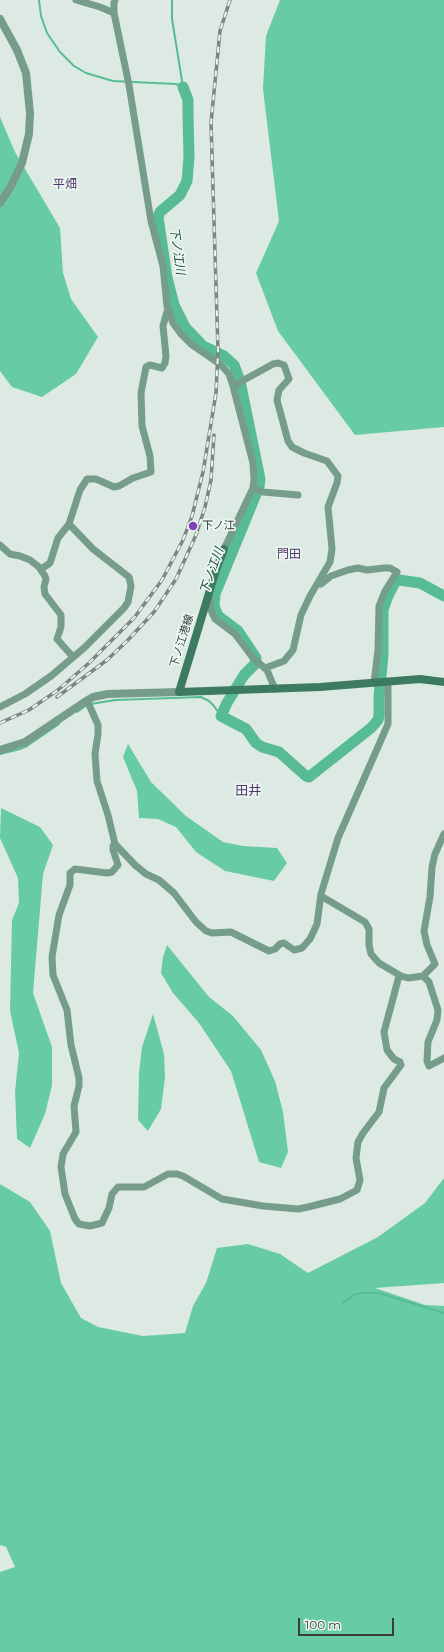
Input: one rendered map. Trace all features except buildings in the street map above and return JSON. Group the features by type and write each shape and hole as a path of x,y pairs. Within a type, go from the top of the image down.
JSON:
{"main road":[{"name":"下ノ江港線","path":"178,692 224,549"},
{"path":"178,692 275,689 420,679 444,682"}],"street":[{"path":"76,0 114,13"},
{"path":"116,0 114,3 114,13 129,82 152,221 163,266 168,308 173,323 181,334 191,344 220,364 237,384 253,463 256,490 224,549"},
{"path":"0,19 18,50 26,74 30,113 29,134 22,163 10,188 0,203"},
{"path":"41,569 50,563 58,538 69,524 80,490 88,479 96,479 114,487 119,486 133,478 151,472 150,456 142,426 141,393 146,367 150,365 162,368 165,363 166,352 163,326 168,308"},
{"path":"237,384 274,364 278,363 284,365 289,379 279,390 277,400 288,441 292,447 327,461 337,473 338,482 328,507 332,549 331,558 326,571 314,589 301,615 294,650 284,661 265,668"},
{"path":"256,490 298,495"},
{"path":"0,707 38,686 73,658 126,606 131,586 127,575 93,549 69,524"},
{"path":"0,545 10,554 28,559 41,569 46,578 44,587 46,596 61,614 61,627 57,639 73,658"},
{"path":"314,589 331,576 348,570 358,568 367,570 390,568 397,572 385,591 379,606 378,650 375,683"},
{"path":"210,589 209,603 214,617 218,623 235,634 255,660 265,668 271,677 275,689"},
{"path":"88,703 96,717 98,729 94,754 97,781 108,815 115,844 135,865 146,874 159,880 174,893 196,922 206,931 212,933 231,932 269,951 284,943 294,950 302,948 310,940 317,924 321,896 338,838 388,724 388,682"},
{"path":"0,750 25,742 98,696 108,694 178,692"},
{"path":"321,896 365,922 369,929 369,945 371,954 379,963 399,976 408,978 423,976 436,964 427,945 424,932 430,897 432,867 435,854 444,834"},
{"path":"115,844 113,845 113,850 118,865 112,872 107,873 80,869 71,871 68,891 59,915 52,957 53,975 67,1010 71,1045 79,1078 79,1086 74,1106 76,1132 63,1154 61,1167 65,1194 75,1219 79,1224 90,1226 102,1223 109,1208 112,1194 118,1187 144,1187 168,1174 183,1176 222,1199 263,1206 298,1208 308,1207 340,1199 356,1190 360,1180 356,1158 358,1142 363,1133 377,1117 381,1108 384,1088 401,1065 400,1062 394,1059 386,1050 384,1032 399,976"},
{"path":"423,976 429,982 438,1010 437,1020 428,1042 427,1061 429,1066 444,1058"}],"green space":[{"path":"280,0 444,0 444,427 355,435 278,331 256,273 279,221 263,89 266,36"},
{"path":"0,117 15,152 60,228 63,273 71,299 98,337 76,374 42,397 12,387 0,371"},
{"path":"128,744 151,782 186,816 223,842 243,846 277,848 287,863 274,881 225,871 196,852 176,827 158,819 139,818 137,791 123,757"},
{"path":"1,808 40,827 53,845 43,874 33,993 52,1047 52,1085 45,1114 30,1148 17,1139 15,1092 19,1053 10,1011 12,920 19,903 18,878 0,838"},
{"path":"167,945 209,997 233,1016 261,1050 275,1081 283,1112 288,1152 281,1168 259,1162 231,1071 199,1023 173,993 161,973 163,957"},
{"path":"153,1014 164,1054 165,1078 161,1109 148,1131 138,1120 139,1073 142,1047"},
{"path":"444,1178 444,1283 375,1288 425,1305 444,1306 444,1652 0,1652 0,1572 15,1567 6,1547 0,1545 0,1184 30,1202 50,1231 61,1283 81,1318 98,1327 143,1336 185,1333 193,1306 206,1283 217,1248 248,1244 280,1254 308,1273 378,1237 425,1203"}],"waterway":[{"path":"39,0 41,16 47,33 60,52 74,66 86,73 113,81 176,84 183,87"},
{"path":"172,0 172,19 183,87"},
{"name":"下ノ江川","path":"183,87 188,100 189,157 187,181 180,195 160,212 158,217 167,278 174,305 185,327 203,346 224,356 234,365 240,381 260,479 259,487 215,594 214,606 218,616 238,631 256,658 255,664 244,675 221,716 246,729 256,743 262,747 279,752 309,777 371,728 378,720 383,655 383,610 395,582 399,580 420,583 444,596"},
{"path":"91,704 115,700 201,697 209,701 221,716"},
{"path":"77,712 87,705"},
{"path":"0,754 27,746 59,724"},
{"path":"343,1303 354,1295 361,1293 379,1293 444,1313"}],"railway":[{"path":"0,723 29,710 58,690 89,663 134,618 162,580 183,540 192,516 203,472 216,393 218,351 211,123 220,31 230,0"},
{"path":"57,697 107,660 127,641 154,612 176,579 196,535 205,507 211,480 214,435"}],"place":[{"name":"下ノ江","path":"193,526"}],"district":[{"name":"平畑","path":"65,184"},
{"name":"門田","path":"289,554"},
{"name":"田井","path":"248,791"}]}
